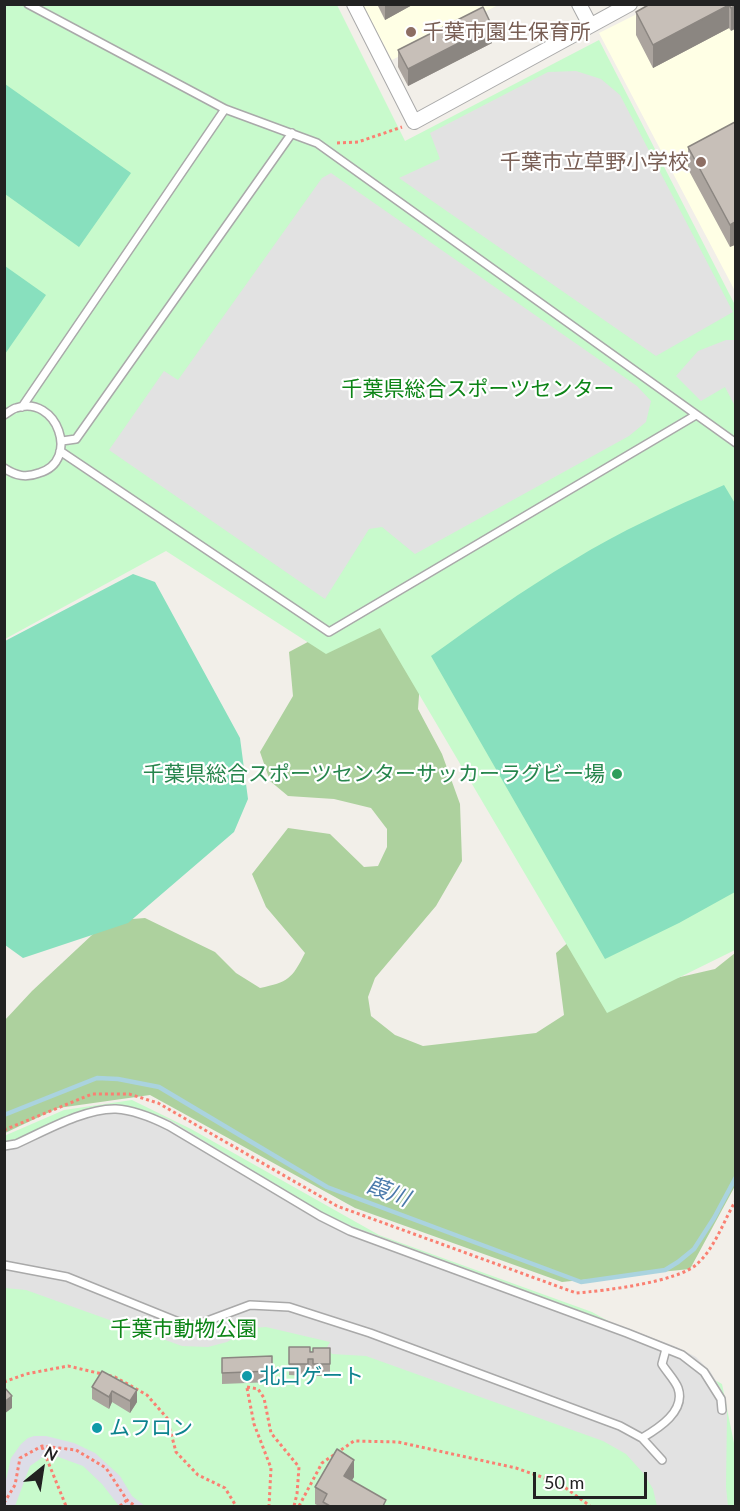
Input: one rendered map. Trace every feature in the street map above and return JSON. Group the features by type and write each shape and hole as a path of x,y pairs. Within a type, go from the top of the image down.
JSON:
{"street":[{"path":"354,4 414,122 630,4"},
{"path":"579,4 590,25"}],"lane":[{"path":"28,4 225,109 317,143 735,443"},
{"path":"22,407 225,109"},
{"path":"62,441 76,440 292,133"},
{"path":"4,415 17,408 38,408 48,414 57,424 62,441 59,456 45,472 29,477 17,475 4,468"},
{"path":"60,451 329,632 696,415"},
{"path":"4,1146 16,1144 93,1111 117,1109 147,1115 170,1126 320,1216 350,1231 682,1355 704,1372 721,1399 722,1410"},
{"path":"4,1265 67,1277 191,1327 250,1305 289,1307 381,1337 620,1426 642,1438 662,1460"},
{"path":"642,1438 669,1419 679,1403 678,1388 662,1364 666,1349"}],"path":[{"path":"317,143 358,142 414,122"},
{"path":"4,1130 92,1094 129,1094 158,1102 337,1206 576,1293 608,1291 682,1274 697,1265 708,1252 735,1200"},
{"path":"4,1382 26,1374 68,1366 115,1377 147,1395 167,1418 176,1452 198,1475 225,1488 236,1506"},
{"path":"269,1506 271,1468 254,1424 247,1385 258,1389 264,1398 271,1433 299,1467 294,1506"},
{"path":"300,1506 322,1463 354,1441 398,1443 516,1468 559,1484 590,1506"},
{"path":"42,1446 66,1506"},
{"path":"4,1503 15,1485 20,1458 42,1446 76,1450 105,1467 127,1500 135,1506"},
{"path":"120,1506 127,1500"}],"shaded area":[{"name":"千葉市園生保育所","path":"363,5 498,5 392,60"},
{"name":"千葉市立草野小学校","path":"655,5 735,5 735,291 599,33"},
{"path":"576,71 601,79 620,95 733,312 656,356 399,178 440,159 430,133 548,72"},
{"path":"331,173 637,386 651,401 646,422 629,436 415,554 382,527 369,529 325,599 109,450 164,371 178,380 322,178"},
{"path":"726,340 735,340 735,406 725,387 701,401 676,376 698,351"},
{"path":"90,1108 130,1108 168,1119 325,1214 349,1225 677,1347 696,1357 710,1371 721,1389 727,1411 728,1506 657,1506 653,1489 644,1474 626,1454 603,1441 366,1356 332,1354 327,1347 330,1342 266,1327 252,1328 227,1342 208,1347 182,1346 26,1290 5,1288 5,1141 25,1137"},
{"path":"34,1436 46,1436 74,1443 95,1453 120,1476 132,1496 145,1506 119,1506 102,1484 83,1466 53,1455 43,1457 30,1466 15,1506 5,1506 5,1484 11,1458 21,1444"}],"green space":[{"name":"千葉県総合スポーツセンター","path":"5,5 337,5 405,141 599,40 735,305 735,950 607,1013 380,628 326,654 166,551 5,639"},
{"path":"5,84 131,173 79,247 5,194"},
{"path":"5,266 46,295 5,354"},
{"name":"千葉県総合スポーツセンターサッカーラグビー場","path":"724,485 736,505 735,892 679,923 605,959 431,656 518,595 590,550 646,520"},
{"path":"469,556 422,655 418,709 442,754 460,804 462,861 436,906 375,978 368,997 371,1016 395,1035 423,1046 536,1033 564,1015 556,953 571,940 611,993 715,969 735,953 735,1186 690,1269 562,1282 355,1208 150,1095 58,1108 5,1133 5,1020 32,991 107,921 145,918 215,952 236,973 260,988 277,984 292,974 305,953 266,907 252,874 288,828 330,834 364,867 378,866 387,847 387,829 371,808 334,799 288,796 270,781 260,752 293,696 289,652"},
{"path":"133,574 155,582 240,738 248,799 234,832 128,923 23,958 5,945 5,641"},
{"name":"千葉市動物公園","path":"132,1100 191,1129 379,1235 592,1312 722,1384 735,1448 735,1506 5,1506 4,1136 64,1110"}],"building":[{"path":"650,4 735,4 735,6 731,8 729,5 653,45 636,12"},
{"path":"483,7 492,26 408,69 398,50"},
{"path":"735,122 735,222 730,225 688,147"},
{"path":"289,1347 310,1347 310,1352 313,1352 313,1348 330,1348 330,1364 313,1364 313,1359 308,1359 308,1364 289,1364"},
{"path":"272,1356 272,1371 222,1373 222,1358"},
{"path":"102,1371 137,1390 130,1401 112,1391 109,1397 92,1387"},
{"path":"4,1387 12,1396 4,1402"},
{"path":"337,1449 354,1460 344,1476 386,1500 383,1506 330,1506 323,1502 327,1494 315,1487"}],"waterway":[{"name":"葭川","path":"4,1115 97,1078 118,1079 159,1087 327,1187 581,1282 665,1270 678,1262 694,1249 736,1177"}],"place":[{"name":"千葉市園生保育所","path":"411,32"},
{"name":"千葉市立草野小学校","path":"701,162"},
{"name":"千葉県総合スポーツセンターサッカーラグビー場","path":"617,774"},
{"name":"北口ゲート","path":"247,1376"},
{"name":"ムフロン","path":"97,1428"}]}
